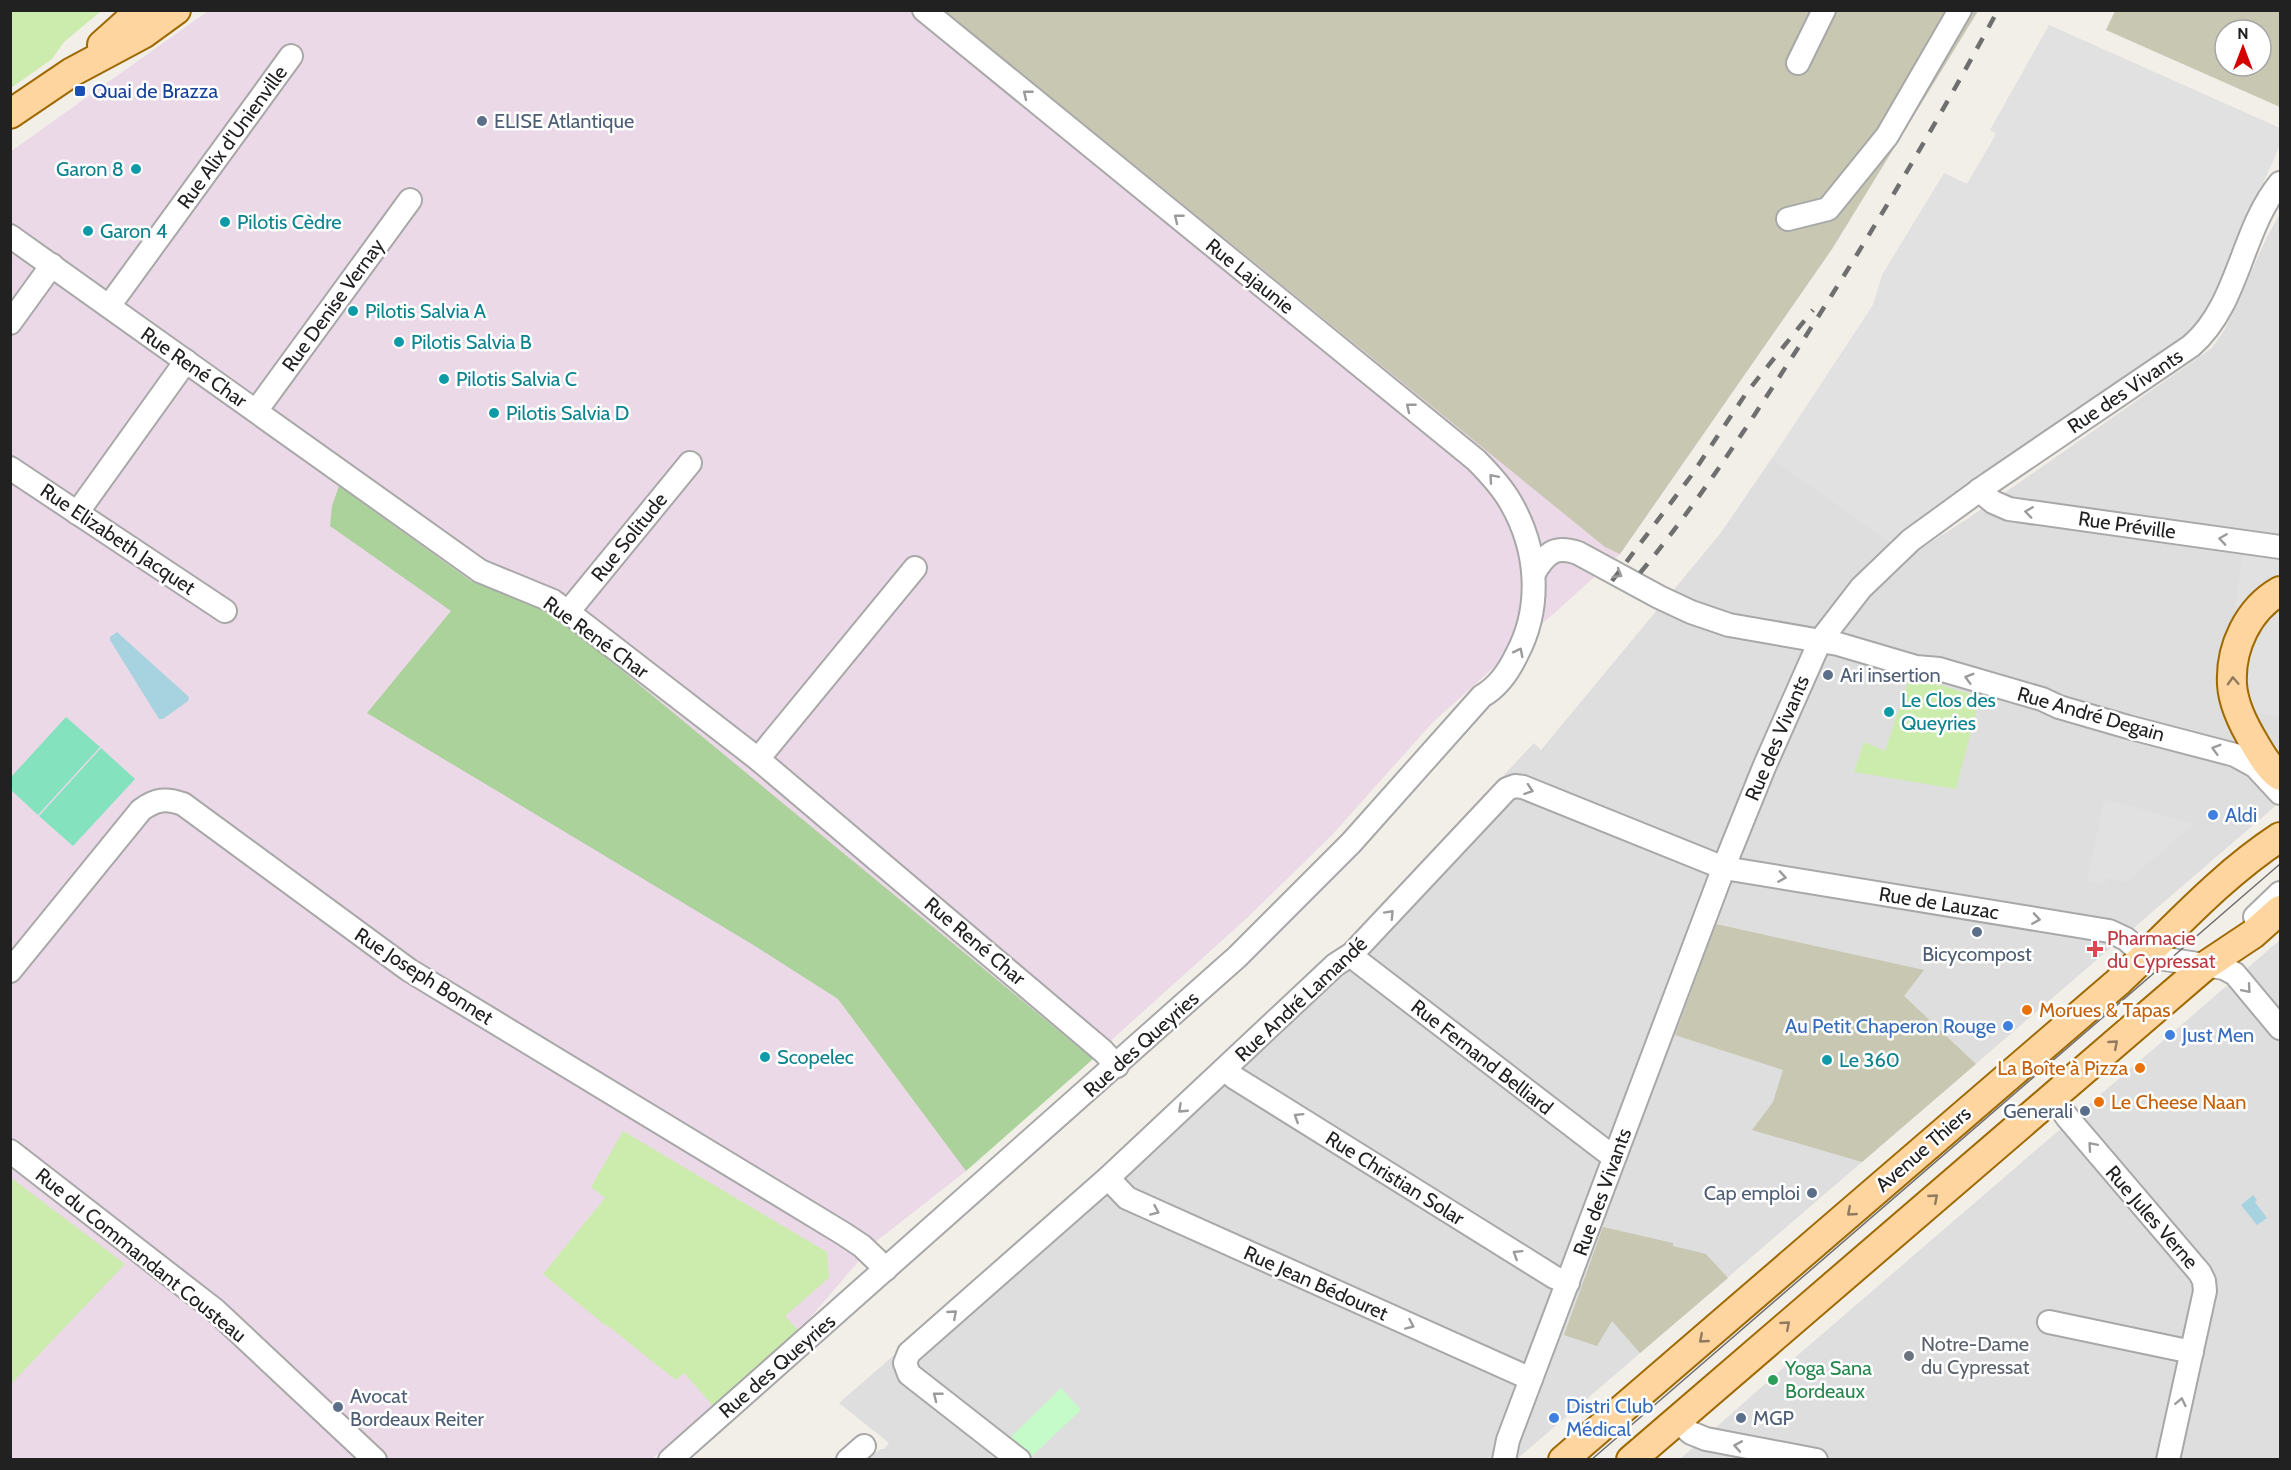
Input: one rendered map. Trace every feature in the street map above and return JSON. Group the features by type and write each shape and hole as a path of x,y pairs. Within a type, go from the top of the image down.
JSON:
{"main road":[{"path":"72,72 141,10"},
{"path":"10,114 72,72 143,34 176,10"},
{"path":"2274,779 2240,715 2232,686 2238,641 2260,606 2280,591"},
{"name":"Avenue Thiers","path":"1563,1460 2145,957 2194,906 2243,864 2280,838"},
{"path":"1631,1460 2052,1096 2198,965 2253,934 2280,910"}],"street":[{"name":"Rue Lajaunie","path":"924,10 1476,460 1497,482 1511,503 1520,521 1534,573"},
{"path":"1798,63 1824,10"},
{"path":"1788,219 1828,209 1887,136 1960,10"},
{"name":"Rue Alix d'Unienville","path":"109,306 291,56"},
{"name":"Rue des Vivants","path":"1504,1460 1508,1440 1724,868 1765,765 1820,641 1862,588 1911,540 1979,490 2205,335 2261,214 2280,183"},
{"name":"Rue Denise Vernay","path":"256,411 410,200"},
{"name":"Rue René Char","path":"10,236 480,570 554,601 758,759 1008,969 1103,1051 1117,1066"},
{"path":"10,323 52,266"},
{"path":"77,513 186,361"},
{"name":"Rue Solitude","path":"568,612 690,463"},
{"name":"Rue Elizabeth Jacquet","path":"10,468 225,610"},
{"name":"Rue Préville","path":"1979,490 1993,502 2009,509 2280,547"},
{"name":"Rue André Degain","path":"1534,573 1546,556 1566,549 1578,552 1659,597 1691,612 1729,625 1820,641 1865,651 1916,667 1939,669 2042,699 2059,707 2128,728 2235,755 2274,779"},
{"path":"758,759 915,568"},
{"name":"Rue des Queyries","path":"670,1460 1117,1066 1237,957 1306,890 1412,777 1482,696 1493,690 1511,666 1526,638 1533,610 1534,573"},
{"name":"Rue André Lamandé","path":"1019,1460 909,1374 905,1363 909,1353 1108,1178 1335,965 1352,954 1507,789 1515,786 1524,787 1724,868"},
{"name":"Rue Joseph Bonnet","path":"10,971 141,810 153,801 170,799 183,804 410,970 862,1245 886,1269"},
{"path":"2198,965 2181,952 2179,946 2184,933 2251,874 2280,838"},
{"name":"Rue de Lauzac","path":"1724,868 2109,931 2126,939 2145,957"},
{"path":"2198,965 2280,893"},
{"name":"Rue Fernand Belliard","path":"1352,954 1368,969 1608,1154 1615,1156"},
{"path":"2145,957 2224,968 2235,975 2280,1028"},
{"name":"Rue Christian Solar","path":"1225,1069 1235,1078 1544,1271 1568,1283"},
{"name":"Rue Jules Verne","path":"2052,1096 2067,1118 2200,1273 2204,1281 2205,1291 2168,1460"},
{"name":"Rue du Commandant Cousteau","path":"10,1151 215,1310 375,1460"},
{"name":"Rue Jean Bédouret","path":"1108,1178 1126,1198 1531,1379"},
{"path":"2049,1322 2192,1352"},
{"path":"1676,1420 1691,1433 1706,1439 1816,1460"}],"shaded area":[{"path":"208,11 1978,11 1832,249 1620,554 1432,723 1332,835 1248,917 966,1171 874,1243 799,1331 652,1459 11,1459 10,152"},
{"path":"945,11 1978,11 1832,249 1620,554 1605,547"},
{"path":"2115,11 2280,11 2280,107 2214,78 2273,78 2273,18 2213,18 2213,77 2106,30"},
{"path":"2049,25 2280,128 2280,145 2206,311 2185,338 1975,481 1891,542 1772,458 1873,305 1882,275 1944,173 1967,184 1996,134 1990,130"},
{"path":"2280,213 2280,802 1517,1459 867,1459 884,1449 889,1443 839,1403 1031,1236 1341,948 1534,743 1541,750 1720,534 1772,458 1891,542 1925,546 2212,348 2225,329"},
{"path":"2242,555 2280,561 2280,717 2251,712 2247,701 2245,660 2257,628 2235,609"},
{"path":"2104,800 2194,824 2127,882 2106,878 2105,884 2087,881"},
{"path":"1716,924 1924,970 1904,996 1976,1064 1862,1162 1752,1130 1773,1102 1783,1070 1675,1035"},
{"path":"2280,940 2280,1459 1679,1460 1791,1361"},
{"path":"1603,1227 1673,1243 1673,1246 1706,1254 1728,1278 1640,1353 1612,1321 1597,1346 1564,1335"}],"green space":[{"path":"11,10 101,11 64,42 52,59 11,88"},
{"path":"339,486 471,581 541,609 590,644 1093,1059 966,1171 838,999 755,946 367,713 451,611 330,526 332,506"},
{"path":"1910,676 1980,697 1956,789 1854,772 1864,742 1885,751"},
{"path":"66,717 100,747 38,815 11,790 11,777"},
{"path":"101,748 135,779 73,846 39,816"},
{"path":"623,1131 827,1252 829,1278 785,1316 799,1331 713,1406 684,1373 676,1380 543,1274 605,1198 591,1187"},
{"path":"10,1177 125,1264 11,1384 10,1384"},
{"path":"1061,1388 1081,1410 1032,1456 1010,1438"}],"water":[{"path":"117,632 189,697 188,701 163,719 159,719 110,640 110,637"},
{"path":"2253,1195 2257,1200 2255,1202 2267,1218 2257,1225 2241,1205"}],"tram line":[{"path":"1591,1460 2280,864"}],"railway":[{"path":"1640,573 1716,471 1815,322 1896,190 1998,10"},
{"path":"1612,581 1691,476 1747,392 1813,310"}],"place":[{"name":"Quai de Brazza","path":"80,91"},
{"name":"ELISE Atlantique","path":"482,121"},
{"name":"Garon 8","path":"136,169"},
{"name":"Pilotis Cèdre","path":"225,222"},
{"name":"Garon 4","path":"88,231"},
{"name":"Pilotis Salvia A","path":"353,311"},
{"name":"Pilotis Salvia B","path":"399,342"},
{"name":"Pilotis Salvia C","path":"444,379"},
{"name":"Pilotis Salvia D","path":"494,413"},
{"name":"Ari insertion","path":"1828,675"},
{"name":"Le Clos des Queyries","path":"1889,712"},
{"name":"Aldi","path":"2213,815"},
{"name":"Bicycompost","path":"1977,932"},
{"name":"Pharmacie du Cypressat","path":"2095,949"},
{"name":"Morues & Tapas","path":"2027,1010"},
{"name":"Au Petit Chaperon Rouge","path":"2008,1026"},
{"name":"Just Men","path":"2170,1035"},
{"name":"Scopelec","path":"765,1057"},
{"name":"Le 360","path":"1827,1060"},
{"name":"La Boîte à Pizza","path":"2140,1068"},
{"name":"Le Cheese Naan","path":"2099,1102"},
{"name":"Generali","path":"2085,1111"},
{"name":"Cap emploi","path":"1812,1193"},
{"name":"Notre-Dame du Cypressat","path":"1909,1356"},
{"name":"Yoga Sana Bordeaux","path":"1773,1380"},
{"name":"Avocat Bordeaux Reiter","path":"338,1407"},
{"name":"Distri Club Médical","path":"1554,1418"},
{"name":"MGP","path":"1741,1418"}]}
